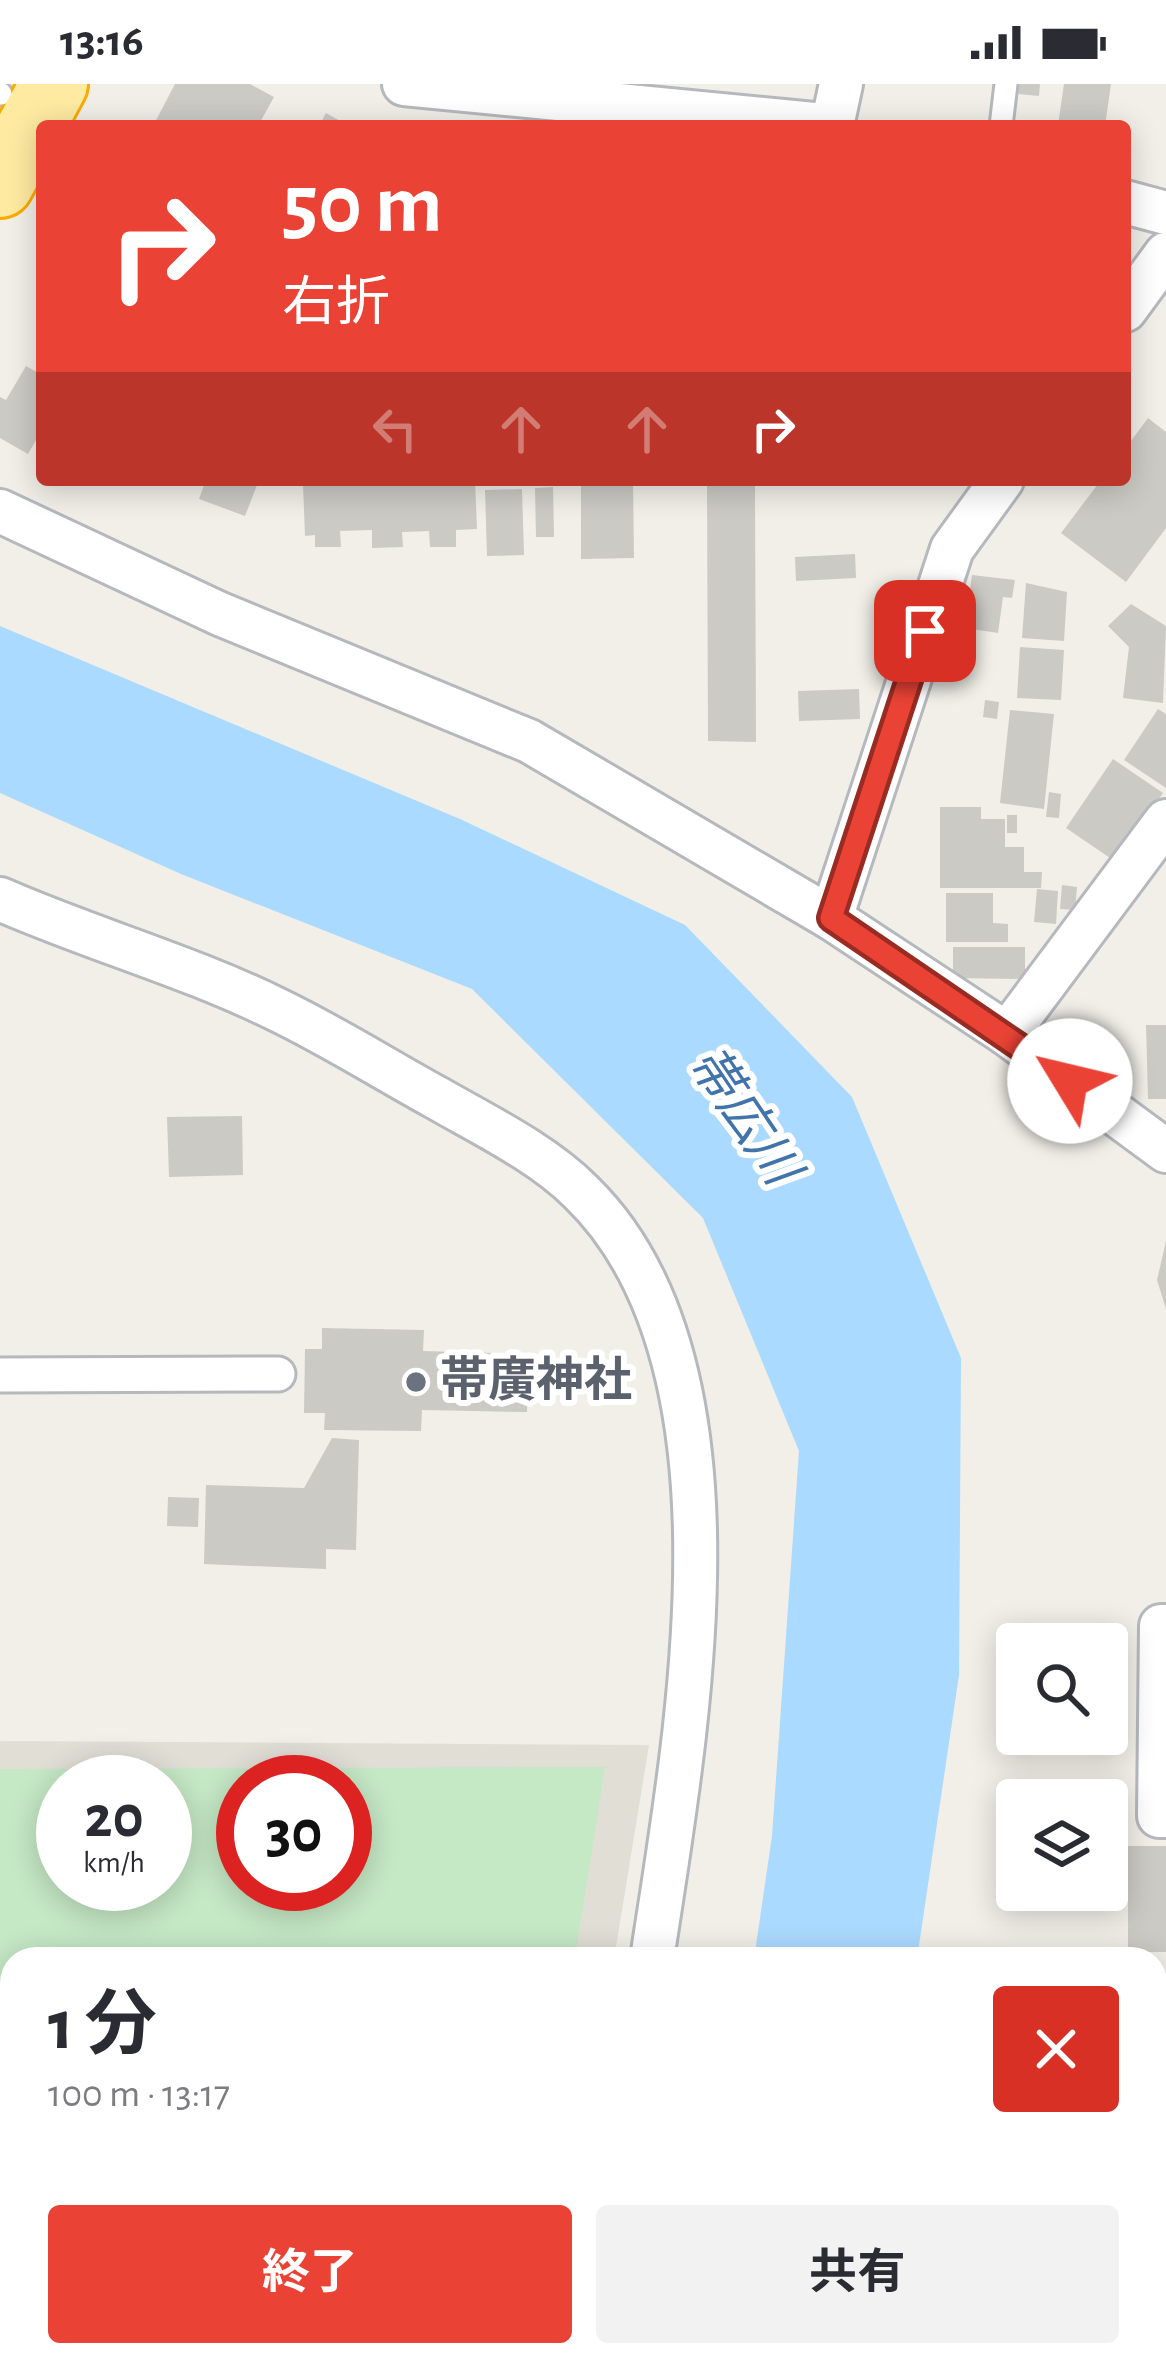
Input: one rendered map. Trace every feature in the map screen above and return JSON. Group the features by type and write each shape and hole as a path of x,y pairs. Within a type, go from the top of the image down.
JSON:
{"highway":[{"path":"0,94 6,84"},
{"path":"38,120 54,84"},
{"path":"10,180 36,123"}],"street":[{"path":"404,84 572,103 725,100 808,120"},
{"path":"834,120 842,84"},
{"path":"1131,204 1166,213"},
{"path":"1131,302 1166,254"},
{"path":"831,918 952,549 998,486"},
{"path":"0,512 220,614 529,741 831,918 1007,1034 1166,1151"},
{"path":"1007,1034 1166,821"},
{"path":"0,898 276,1009 469,1116 580,1190 631,1252 656,1305 684,1390 692,1501 690,1702 654,1947"},
{"path":"0,1375 278,1374"},
{"path":"1166,1625 1161,1626 1159,1816 1166,1816"}],"lane":[{"path":"1001,120 1006,84"}],"shaded area":[{"path":"0,1741 649,1745 616,1947 0,1947"}],"green space":[{"path":"605,1767 577,1947 0,1947 0,1769 36,1769 36,1911 192,1911 192,1768 216,1768 216,1911 372,1911 372,1768"}],"water":[{"name":"帯広川","path":"0,626 460,819 685,925 852,1097 961,1358 959,1675 919,1947 756,1947 772,1836 799,1451 703,1218 472,989 181,874 0,793"}],"building":[{"path":"175,84 250,84 274,97 261,120 156,120"},
{"path":"1019,84 1040,84 1039,96 1018,94"},
{"path":"1064,84 1111,84 1106,120 1059,120"},
{"path":"26,366 36,372 36,440 28,454 0,438 0,397 6,400"},
{"path":"1148,418 1166,432 1166,528 1126,582 1061,533 1096,486 1131,486 1131,441"},
{"path":"204,486 257,486 245,516 199,499"},
{"path":"303,486 475,486 477,529 456,530 456,547 430,547 429,531 402,532 403,547 372,548 372,530 340,531 341,547 315,547 315,535 305,536"},
{"path":"581,486 633,486 634,558 581,559"},
{"path":"707,486 755,486 756,742 708,741"},
{"path":"553,487 554,537 536,537 535,488"},
{"path":"522,489 524,555 487,556 485,490"},
{"path":"855,554 856,578 796,581 795,557"},
{"path":"972,575 1015,580 1012,598 1003,597 998,633 965,628"},
{"path":"1026,583 1067,592 1064,641 1022,638"},
{"path":"1131,604 1166,626 1163,703 1123,698 1129,647 1108,626"},
{"path":"1020,647 1064,650 1061,700 1017,698"},
{"path":"859,689 860,719 799,721 798,691"},
{"path":"985,700 999,702 997,719 983,717"},
{"path":"1158,709 1166,714 1166,788 1124,760"},
{"path":"1010,710 1054,714 1044,809 1000,803"},
{"path":"1113,759 1163,793 1116,862 1066,828"},
{"path":"1049,792 1061,794 1059,818 1046,817"},
{"path":"940,807 981,807 981,819 1005,819 1005,847 1024,847 1024,872 1042,872 1041,888 940,888"},
{"path":"1007,815 1017,815 1017,833 1007,833"},
{"path":"1062,885 1077,887 1075,910 1060,909"},
{"path":"1037,889 1058,891 1056,924 1034,922"},
{"path":"946,893 993,893 993,923 1008,924 1008,942 946,942"},
{"path":"953,947 1025,947 1025,979 953,978"},
{"path":"1146,1025 1166,1025 1166,1099 1148,1099"},
{"path":"242,1116 243,1175 169,1177 167,1117"},
{"path":"1166,1241 1166,1309 1157,1280"},
{"name":"帯廣神社","path":"322,1328 424,1330 423,1351 529,1354 527,1412 422,1410 421,1431 324,1430 325,1413 304,1413 305,1349 322,1349"},
{"path":"332,1438 359,1440 356,1550 326,1549 326,1569 204,1564 206,1485 304,1488"},
{"path":"168,1497 199,1498 198,1527 167,1526"},
{"path":"1128,1846 1166,1846 1166,1947 1128,1947"}],"place":[{"name":"帯廣神社","path":"416,1382"}],"route":[{"path":"925,631 831,918 1070,1081"}]}
